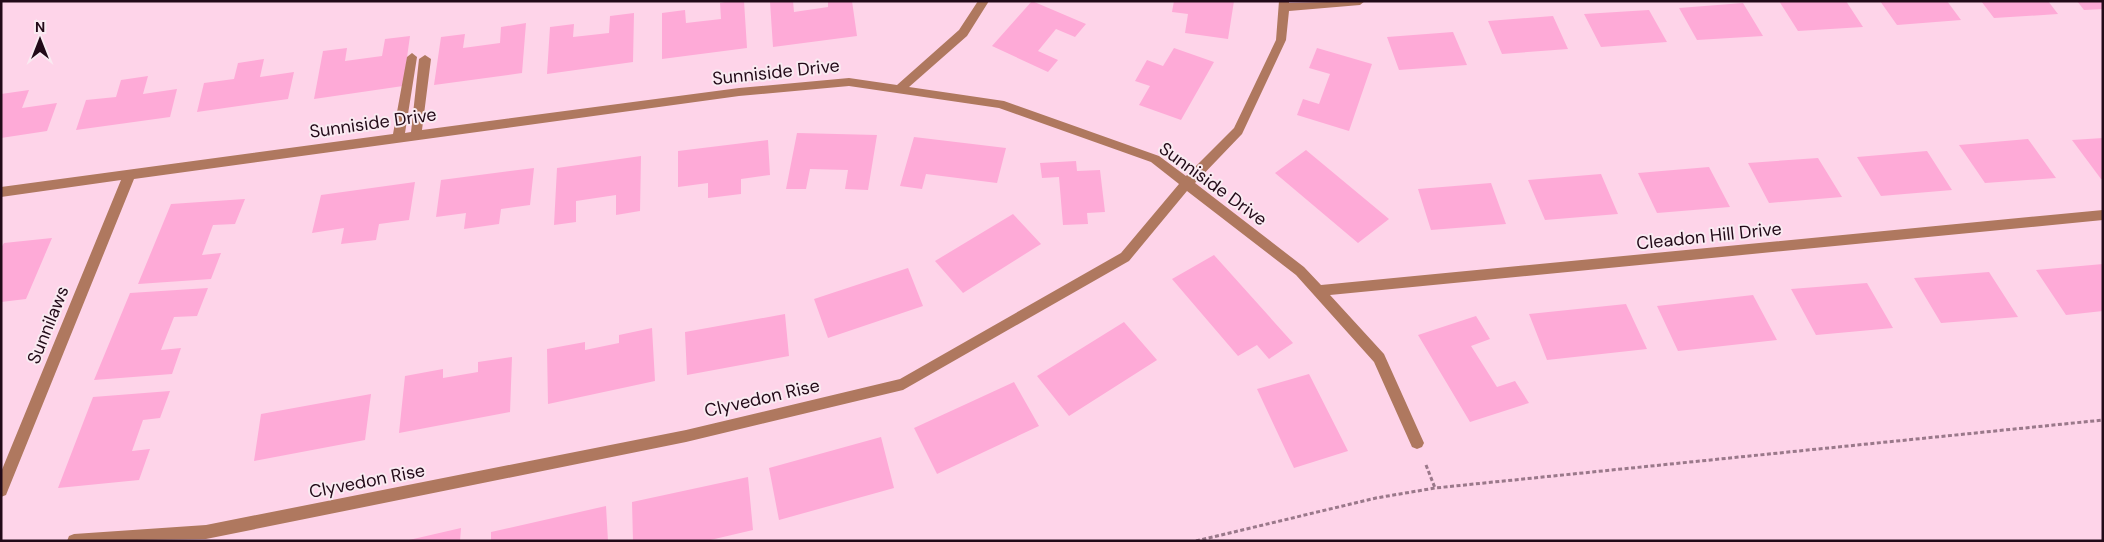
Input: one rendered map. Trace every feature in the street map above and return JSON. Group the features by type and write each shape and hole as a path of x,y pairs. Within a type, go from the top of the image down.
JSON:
{"street":[{"path":"898,90 963,33 984,1"},
{"path":"1284,4 1360,1"},
{"name":"Clyvedon Rise","path":"74,541 206,532 686,436 903,384 1124,257 1186,184 1238,131 1280,40 1284,4"},
{"path":"398,138 412,57"},
{"path":"416,135 425,59"},
{"name":"Sunniside Drive","path":"1,192 739,92 849,82 1000,104 1155,159 1300,271 1379,358 1417,443"},
{"name":"Sunnilaws","path":"1,490 130,174"},
{"name":"Cleadon Hill Drive","path":"1318,291 2103,215"}],"path":[{"path":"1196,541 1376,498 1435,488 2103,420"}],"building":[{"path":"744,1 747,48 662,59 662,13 685,10 686,23 721,19 720,3"},
{"path":"793,1 794,12 828,7 828,1 852,1 857,36 773,47 770,2"},
{"path":"1032,1 1086,24 1075,37 1056,29 1038,51 1058,60 1048,72 992,46"},
{"path":"1174,1 1234,1 1228,39 1185,33 1188,14 1172,12"},
{"path":"1779,1 1846,1 1863,27 1798,31"},
{"path":"1880,1 1947,1 1961,20 1897,25"},
{"path":"1981,1 2048,1 2058,14 1994,18"},
{"path":"2077,1 2103,1 2103,9 2084,10"},
{"path":"1743,3 1763,36 1697,40 1679,8"},
{"path":"1649,10 1667,42 1601,47 1584,14"},
{"path":"634,13 633,62 547,74 550,27 574,24 573,37 609,33 610,16"},
{"path":"1553,16 1568,49 1502,54 1488,21"},
{"path":"526,23 522,73 434,85 441,37 465,34 463,48 500,43 501,27"},
{"path":"1453,32 1467,65 1399,70 1387,37"},
{"path":"410,36 403,86 314,99 323,51 347,48 345,61 382,56 385,39"},
{"path":"1174,48 1214,62 1181,120 1139,105 1150,86 1135,81 1147,60 1163,66"},
{"path":"1317,48 1372,64 1349,131 1297,115 1303,99 1319,104 1330,74 1309,68"},
{"path":"264,59 260,77 294,72 288,99 197,112 204,83 234,79 238,63"},
{"path":"148,76 143,94 177,89 170,117 76,130 86,100 116,97 121,80"},
{"path":"29,90 22,108 57,103 47,131 1,138 1,94"},
{"path":"797,133 877,135 868,190 845,189 848,170 810,169 806,189 786,189"},
{"path":"914,137 1006,148 997,183 926,174 922,189 900,186"},
{"path":"2103,138 2103,179 2101,179 2072,140"},
{"path":"2028,139 2056,178 1985,183 1959,145"},
{"path":"768,140 770,175 741,179 741,194 708,198 708,183 678,187 678,151"},
{"path":"1306,150 1389,219 1358,243 1275,173"},
{"path":"1927,151 1952,190 1881,196 1857,157"},
{"path":"641,156 640,211 616,215 616,195 576,201 576,222 554,225 557,168"},
{"path":"1818,158 1842,197 1769,203 1748,163"},
{"path":"1076,161 1077,171 1100,170 1105,212 1087,213 1088,224 1063,225 1059,177 1042,178 1040,163"},
{"path":"1709,167 1730,207 1657,213 1638,173"},
{"path":"534,168 530,205 501,209 499,224 464,229 466,213 436,217 441,180"},
{"path":"1601,174 1618,214 1545,220 1528,180"},
{"path":"415,182 409,220 379,224 376,240 341,244 344,228 312,233 321,195"},
{"path":"1491,183 1506,224 1431,230 1418,189"},
{"path":"245,199 235,224 213,225 202,255 221,253 211,279 138,284 171,204"},
{"path":"1013,214 1041,244 963,293 935,261"},
{"path":"52,238 26,299 1,302 1,248 4,243"},
{"path":"1214,255 1293,343 1269,359 1257,345 1238,356 1172,279"},
{"path":"2103,264 2103,311 2066,315 2036,270"},
{"path":"908,268 923,306 828,338 814,299"},
{"path":"1989,272 2018,317 1941,323 1914,278"},
{"path":"1867,283 1893,328 1816,335 1791,289"},
{"path":"208,288 197,316 174,317 161,350 181,348 172,374 94,380 130,293"},
{"path":"1753,295 1777,340 1678,351 1657,306"},
{"path":"1626,304 1647,349 1547,360 1529,314"},
{"path":"785,314 789,356 687,375 685,332"},
{"path":"1476,316 1490,339 1471,346 1497,387 1515,381 1529,403 1470,422 1418,335"},
{"path":"1124,322 1157,360 1069,416 1037,376"},
{"path":"652,328 655,381 548,404 547,349 585,342 585,350 619,343 619,335"},
{"path":"512,357 510,412 399,433 405,376 443,369 443,378 478,372 478,362"},
{"path":"1309,374 1348,451 1294,468 1257,389"},
{"path":"1014,382 1039,426 937,474 914,428"},
{"path":"170,391 160,418 143,420 132,451 150,449 139,480 58,488 93,397"},
{"path":"371,394 365,440 254,461 261,414"},
{"path":"881,437 894,488 779,520 769,468"},
{"path":"748,477 753,530 706,541 633,541 632,502"},
{"path":"606,506 608,541 491,541 491,532"},
{"path":"461,528 460,541 409,540"}]}
